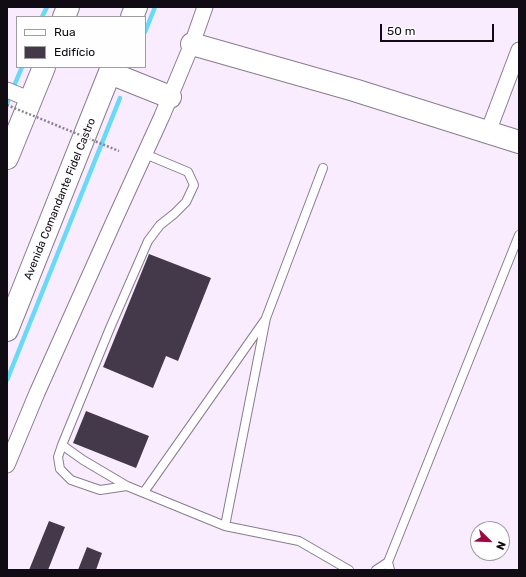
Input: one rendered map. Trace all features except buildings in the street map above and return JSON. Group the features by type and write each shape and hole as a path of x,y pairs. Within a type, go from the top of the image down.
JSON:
{"main road":[{"path":"192,44 354,90 519,142"},
{"path":"7,158 44,68"},
{"path":"111,70 170,97"},
{"name":"Avenida Comandante Fidel Castro","path":"7,330 111,70"}],"street":[{"path":"7,466 37,393 170,97 192,44 205,7"},
{"path":"488,132 519,50"},
{"path":"7,90 31,100"}],"lane":[{"path":"127,486 100,490 71,480 60,469 58,457 107,336 148,241 160,225 186,202 194,185 188,172 145,154"},
{"path":"225,526 266,318 323,168"},
{"path":"376,570 389,566 519,235"},
{"path":"144,492 266,318"},
{"path":"62,445 83,460 127,486 225,526 299,541 336,566 349,570"}],"path":[{"path":"7,105 119,151"}],"waterway":[{"path":"42,16 47,7"},
{"path":"146,30 155,7"},
{"path":"14,86 22,68"},
{"path":"7,380 120,98"}]}
